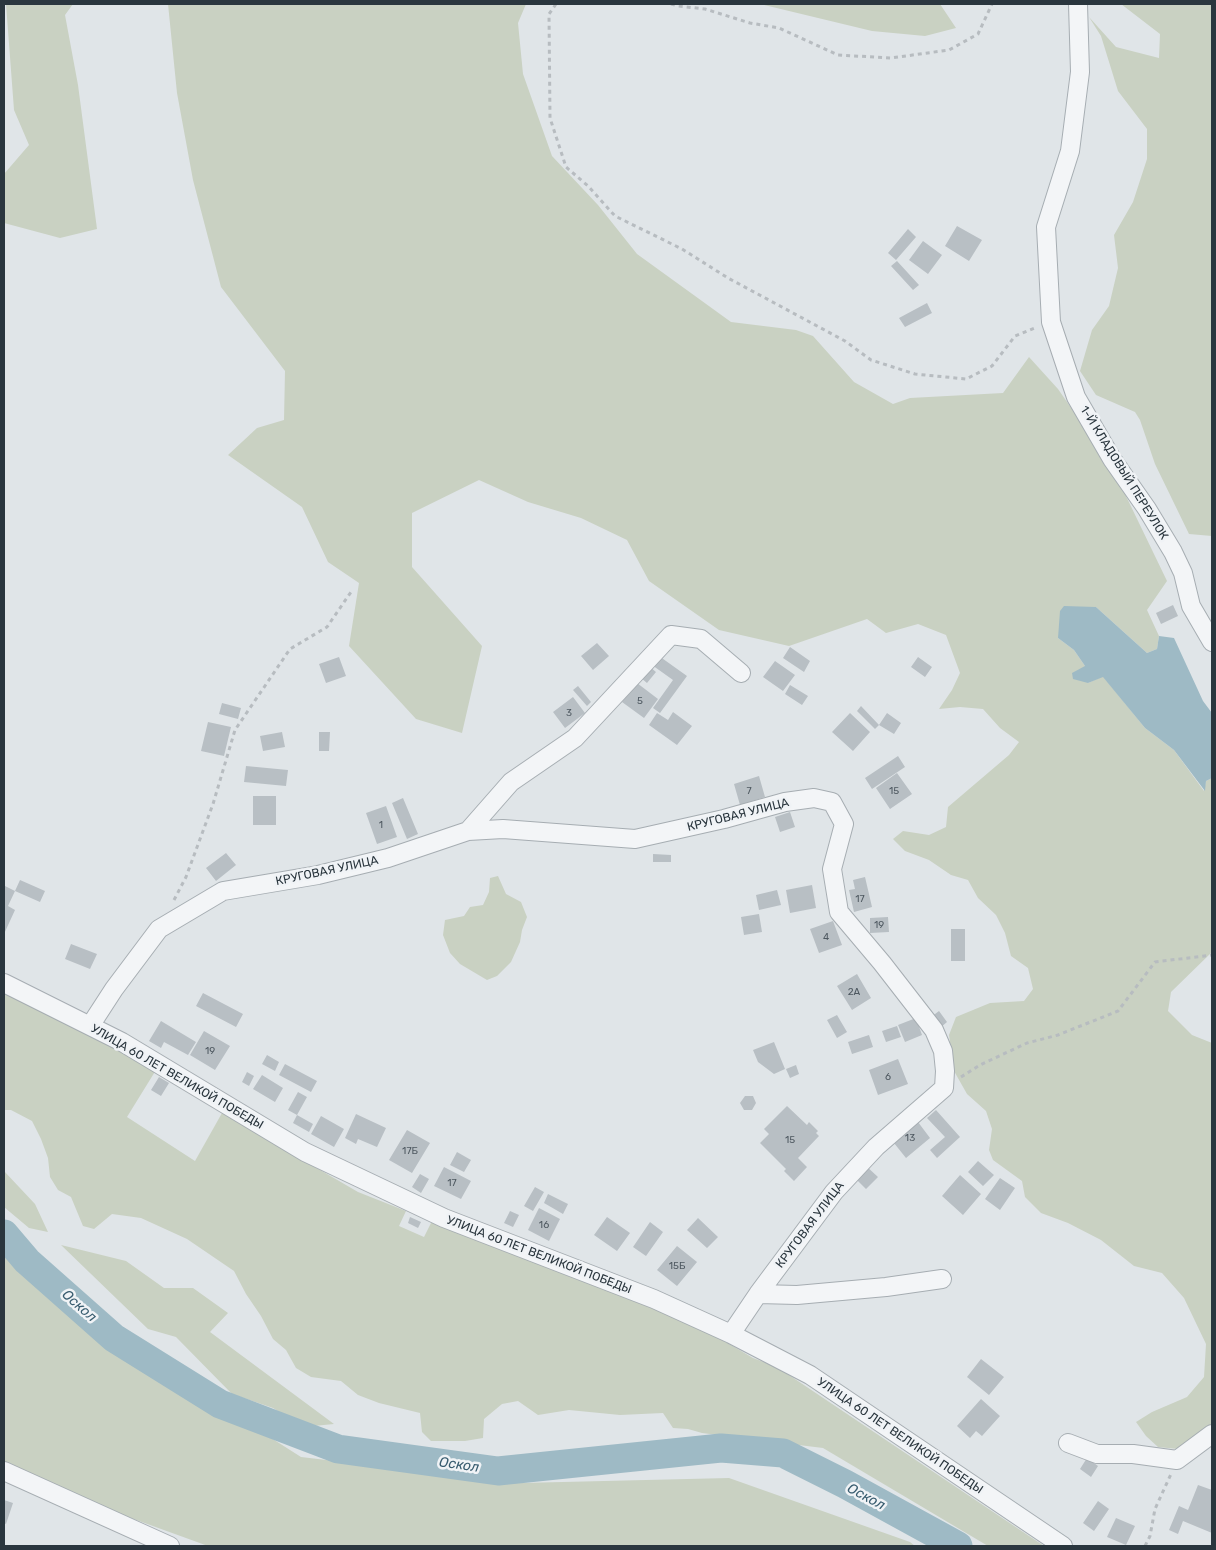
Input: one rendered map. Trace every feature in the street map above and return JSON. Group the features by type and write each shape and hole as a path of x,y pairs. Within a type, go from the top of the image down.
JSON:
{"street":[{"name":"1-Й КЛАДОВЫЙ ПЕРЕУЛОК","path":"1078,4 1080,72 1070,151 1046,227 1051,322 1076,397 1112,459 1147,509 1173,552 1183,573 1191,606 1212,642"},
{"path":"468,832 511,782 575,738 671,635 701,639 741,673"},
{"name":"КРУГОВАЯ УЛИЦА","path":"90,1026 114,989 159,929 223,891 327,873 388,858 468,832 504,829 635,839 724,820 785,802 814,798 832,802 844,824 832,869 839,912 882,963 934,1030 943,1051 944,1088 876,1147 834,1192 758,1294 731,1334"},
{"name":"УЛИЦА 60 ЛЕТ ВЕЛИКОЙ ПОБЕДЫ","path":"4,983 122,1042 305,1152 444,1218 654,1299 731,1334 810,1376 1063,1546"},
{"path":"758,1294 797,1295 886,1287 942,1279"},
{"path":"1068,1443 1097,1454 1133,1454 1177,1460 1212,1434"},
{"path":"4,1471 170,1546"}],"path":[{"path":"556,4 549,14 550,118 566,167 588,186 615,216 682,248 728,278 845,341 871,360 915,374 966,379 992,366 1016,336 1051,322"},
{"path":"671,4 705,9 750,23 779,28 838,55 891,58 949,50 978,34 992,4"},
{"path":"172,903 186,877 213,804 235,730 290,649 327,627 353,589"},
{"path":"944,1088 980,1065 1027,1043 1058,1035 1118,1010 1155,962 1212,955"},
{"path":"1145,1546 1150,1536 1155,1508 1177,1460"}],"green space":[{"path":"6,4 73,4 65,15 78,85 97,229 60,238 4,223 4,174 29,145 14,110"},
{"path":"168,4 526,4 518,23 523,74 552,156 598,205 637,254 731,322 796,330 813,336 854,382 893,404 910,398 1003,393 1029,357 1058,389 1111,465 1167,581 1147,610 1159,636 1157,649 1147,653 1096,607 1058,638 1074,650 1085,666 1088,683 1103,676 1145,728 1174,750 1204,791 1206,781 1212,778 1212,952 1171,992 1168,1011 1192,1035 1212,1043 1212,1426 1178,1449 1158,1447 1146,1436 1136,1422 1152,1412 1187,1397 1204,1377 1206,1344 1184,1298 1162,1273 1134,1266 1101,1240 1068,1223 1041,1213 1025,1197 1022,1181 993,1160 989,1150 992,1129 986,1111 967,1094 954,1071 949,1035 956,1017 990,1003 1024,1001 1033,989 1028,968 1011,956 1005,933 996,915 978,898 968,880 951,875 929,860 905,851 893,839 903,831 929,835 946,827 948,807 1009,755 1019,742 1000,728 983,709 960,707 939,709 952,690 960,673 946,635 918,624 886,633 867,619 789,646 719,630 649,581 627,540 581,518 528,502 479,480 412,513 412,567 482,646 462,733 416,719 349,646 359,583 328,562 302,507 228,455 257,428 284,420 285,371 221,287 193,180 177,93"},
{"path":"760,4 940,4 956,28 925,36 872,31"},
{"path":"1121,4 1212,4 1212,536 1189,534 1155,464 1140,420 1135,412 1096,395 1080,371 1092,330 1109,306 1118,268 1114,235 1133,202 1147,159 1147,129 1118,91 1101,36 1089,17 1116,47 1159,58 1160,34"},
{"path":"498,876 506,894 521,902 527,917 520,942 511,962 497,976 487,980 460,964 450,953 443,935 445,920 464,916 470,907 483,905 489,892 490,878"},
{"path":"4,989 156,1070 127,1117 195,1161 222,1113 358,1192 406,1211 399,1226 424,1237 432,1221 677,1318 719,1338 753,1358 777,1367 1044,1546 988,1546 823,1448 673,1428 663,1413 620,1415 569,1410 538,1415 518,1401 502,1404 484,1419 483,1438 465,1441 431,1441 422,1432 420,1413 379,1403 358,1395 341,1381 311,1377 296,1368 286,1350 273,1339 234,1271 187,1239 141,1218 112,1214 94,1229 83,1226 71,1197 58,1190 50,1177 48,1158 32,1121 11,1110 4,1110"},
{"path":"4,1171 35,1204 48,1232 29,1228 4,1207"},
{"path":"4,1234 27,1261 114,1338 301,1457 521,1483 729,1478 910,1542 915,1546 208,1546 4,1472"},
{"path":"61,1245 126,1261 164,1288 193,1288 228,1313 210,1332 334,1424 303,1427 273,1408 232,1394 176,1337 148,1329"}],"water":[{"path":"1064,606 1096,607 1147,653 1157,649 1159,636 1174,638 1203,701 1212,713 1212,778 1206,781 1205,791 1174,750 1145,728 1103,677 1088,683 1073,679 1072,673 1085,666 1074,650 1058,638 1060,611"}],"building":[{"path":"957,226 982,240 969,261 945,246"},
{"path":"908,229 916,237 896,260 888,253"},
{"path":"923,241 942,255 928,274 909,260"},
{"path":"897,261 919,285 913,290 891,266"},
{"path":"927,303 932,313 905,327 899,318"},
{"path":"1173,605 1178,616 1161,624 1156,613"},
{"path":"597,643 609,656 593,670 581,656"},
{"path":"790,647 810,661 804,672 783,658"},
{"path":"659,656 687,676 660,713 653,708 673,680 652,665"},
{"path":"339,657 346,676 326,683 319,664"},
{"path":"918,657 932,667 925,677 911,667"},
{"path":"775,661 795,675 783,691 763,677"},
{"path":"650,667 656,672 647,683 641,678"},
{"path":"637,683 658,699 644,718 622,702"},
{"path":"790,685 808,696 802,705 785,694"},
{"path":"578,686 591,702 587,706 573,690"},
{"path":"573,697 585,713 565,728 553,712"},
{"path":"222,703 241,708 238,719 219,714"},
{"path":"861,706 879,725 875,729 857,711"},
{"path":"673,712 692,726 677,745 649,725 657,713 668,720"},
{"path":"850,713 870,732 853,751 832,732"},
{"path":"887,713 901,723 894,734 879,725"},
{"path":"208,722 231,727 224,756 201,751"},
{"path":"282,732 285,747 263,751 260,736"},
{"path":"319,732 330,732 329,751 319,751"},
{"path":"898,756 905,767 872,789 865,778"},
{"path":"246,766 288,770 286,786 244,782"},
{"path":"897,773 912,794 890,809 876,788"},
{"path":"759,776 765,797 740,805 734,784"},
{"path":"253,796 276,796 276,825 253,825"},
{"path":"403,798 418,834 407,839 392,803"},
{"path":"386,806 397,837 377,844 366,813"},
{"path":"790,812 795,827 780,832 775,817"},
{"path":"226,853 236,865 216,881 206,868"},
{"path":"653,854 671,855 671,862 653,862"},
{"path":"865,877 872,907 854,912 849,890 855,889 853,880"},
{"path":"20,880 45,891 40,902 15,891"},
{"path":"812,885 816,908 790,913 786,890"},
{"path":"5,886 15,891 8,906 15,910 4,934"},
{"path":"777,890 781,905 759,910 756,895"},
{"path":"759,914 762,932 744,935 741,917"},
{"path":"888,917 889,932 870,933 870,918"},
{"path":"833,921 842,945 819,953 810,929"},
{"path":"951,929 965,929 965,961 951,961"},
{"path":"71,944 97,954 90,969 65,959"},
{"path":"857,974 871,998 852,1010 837,986"},
{"path":"203,993 243,1014 236,1027 196,1006"},
{"path":"939,1011 947,1022 940,1028 931,1017"},
{"path":"837,1015 847,1032 837,1038 827,1020"},
{"path":"916,1018 922,1035 905,1042 898,1025"},
{"path":"161,1021 196,1042 188,1055 164,1042 161,1048 149,1041"},
{"path":"897,1026 901,1037 886,1042 882,1031"},
{"path":"204,1031 230,1046 215,1070 190,1055"},
{"path":"869,1035 873,1047 852,1054 848,1042"},
{"path":"774,1042 785,1069 774,1074 758,1062 753,1050"},
{"path":"267,1055 279,1062 275,1071 262,1064"},
{"path":"898,1059 908,1084 878,1095 869,1070"},
{"path":"285,1064 317,1081 311,1092 279,1075"},
{"path":"796,1065 799,1074 790,1078 786,1069"},
{"path":"247,1072 254,1076 249,1086 242,1082"},
{"path":"262,1075 283,1088 275,1102 253,1089"},
{"path":"159,1077 169,1083 161,1096 151,1090"},
{"path":"298,1092 307,1097 297,1115 288,1110"},
{"path":"745,1096 753,1096 756,1103 752,1110 744,1110 740,1103"},
{"path":"787,1106 807,1125 809,1122 818,1131 816,1133 819,1136 798,1158 807,1167 794,1181 784,1171 786,1169 760,1143 769,1134 764,1129"},
{"path":"936,1110 960,1137 937,1158 930,1150 945,1137 927,1118"},
{"path":"356,1114 386,1128 377,1147 358,1139 356,1144 345,1138"},
{"path":"297,1115 313,1124 309,1132 293,1123"},
{"path":"321,1116 344,1129 334,1147 311,1134"},
{"path":"915,1118 930,1138 906,1158 890,1138"},
{"path":"407,1130 430,1143 412,1173 389,1160"},
{"path":"457,1152 471,1160 464,1172 450,1165"},
{"path":"978,1161 994,1175 983,1186 968,1172"},
{"path":"865,1165 878,1177 866,1189 854,1177"},
{"path":"444,1167 471,1181 461,1199 434,1186"},
{"path":"420,1174 429,1179 421,1193 412,1187"},
{"path":"960,1175 981,1194 963,1215 942,1196"},
{"path":"1000,1178 1015,1188 1000,1210 985,1199"},
{"path":"535,1187 544,1192 533,1211 524,1206"},
{"path":"548,1194 568,1204 563,1214 544,1203"},
{"path":"539,1208 560,1219 549,1241 528,1230"},
{"path":"510,1211 519,1215 513,1227 504,1223"},
{"path":"410,1217 421,1222 418,1228 408,1223"},
{"path":"607,1217 630,1233 617,1251 594,1235"},
{"path":"698,1218 718,1237 707,1248 687,1230"},
{"path":"650,1222 663,1232 646,1256 633,1247"},
{"path":"677,1246 697,1262 677,1286 657,1270"},
{"path":"981,1359 1004,1377 989,1395 967,1377"},
{"path":"981,1399 1000,1416 982,1436 976,1431 970,1438 957,1426"},
{"path":"1087,1458 1098,1466 1091,1477 1080,1469"},
{"path":"1198,1485 1212,1490 1212,1533 1183,1521 1178,1534 1169,1530 1179,1506 1188,1510"},
{"path":"4,1500 13,1503 6,1524 4,1523"},
{"path":"1098,1501 1109,1509 1094,1531 1083,1523"},
{"path":"1116,1518 1135,1526 1126,1545 1107,1537"}],"waterway":[{"name":"Оскол","path":"4,1234 27,1261 114,1338 220,1404 338,1449 498,1471 721,1448 783,1453 845,1484 958,1546"}]}
